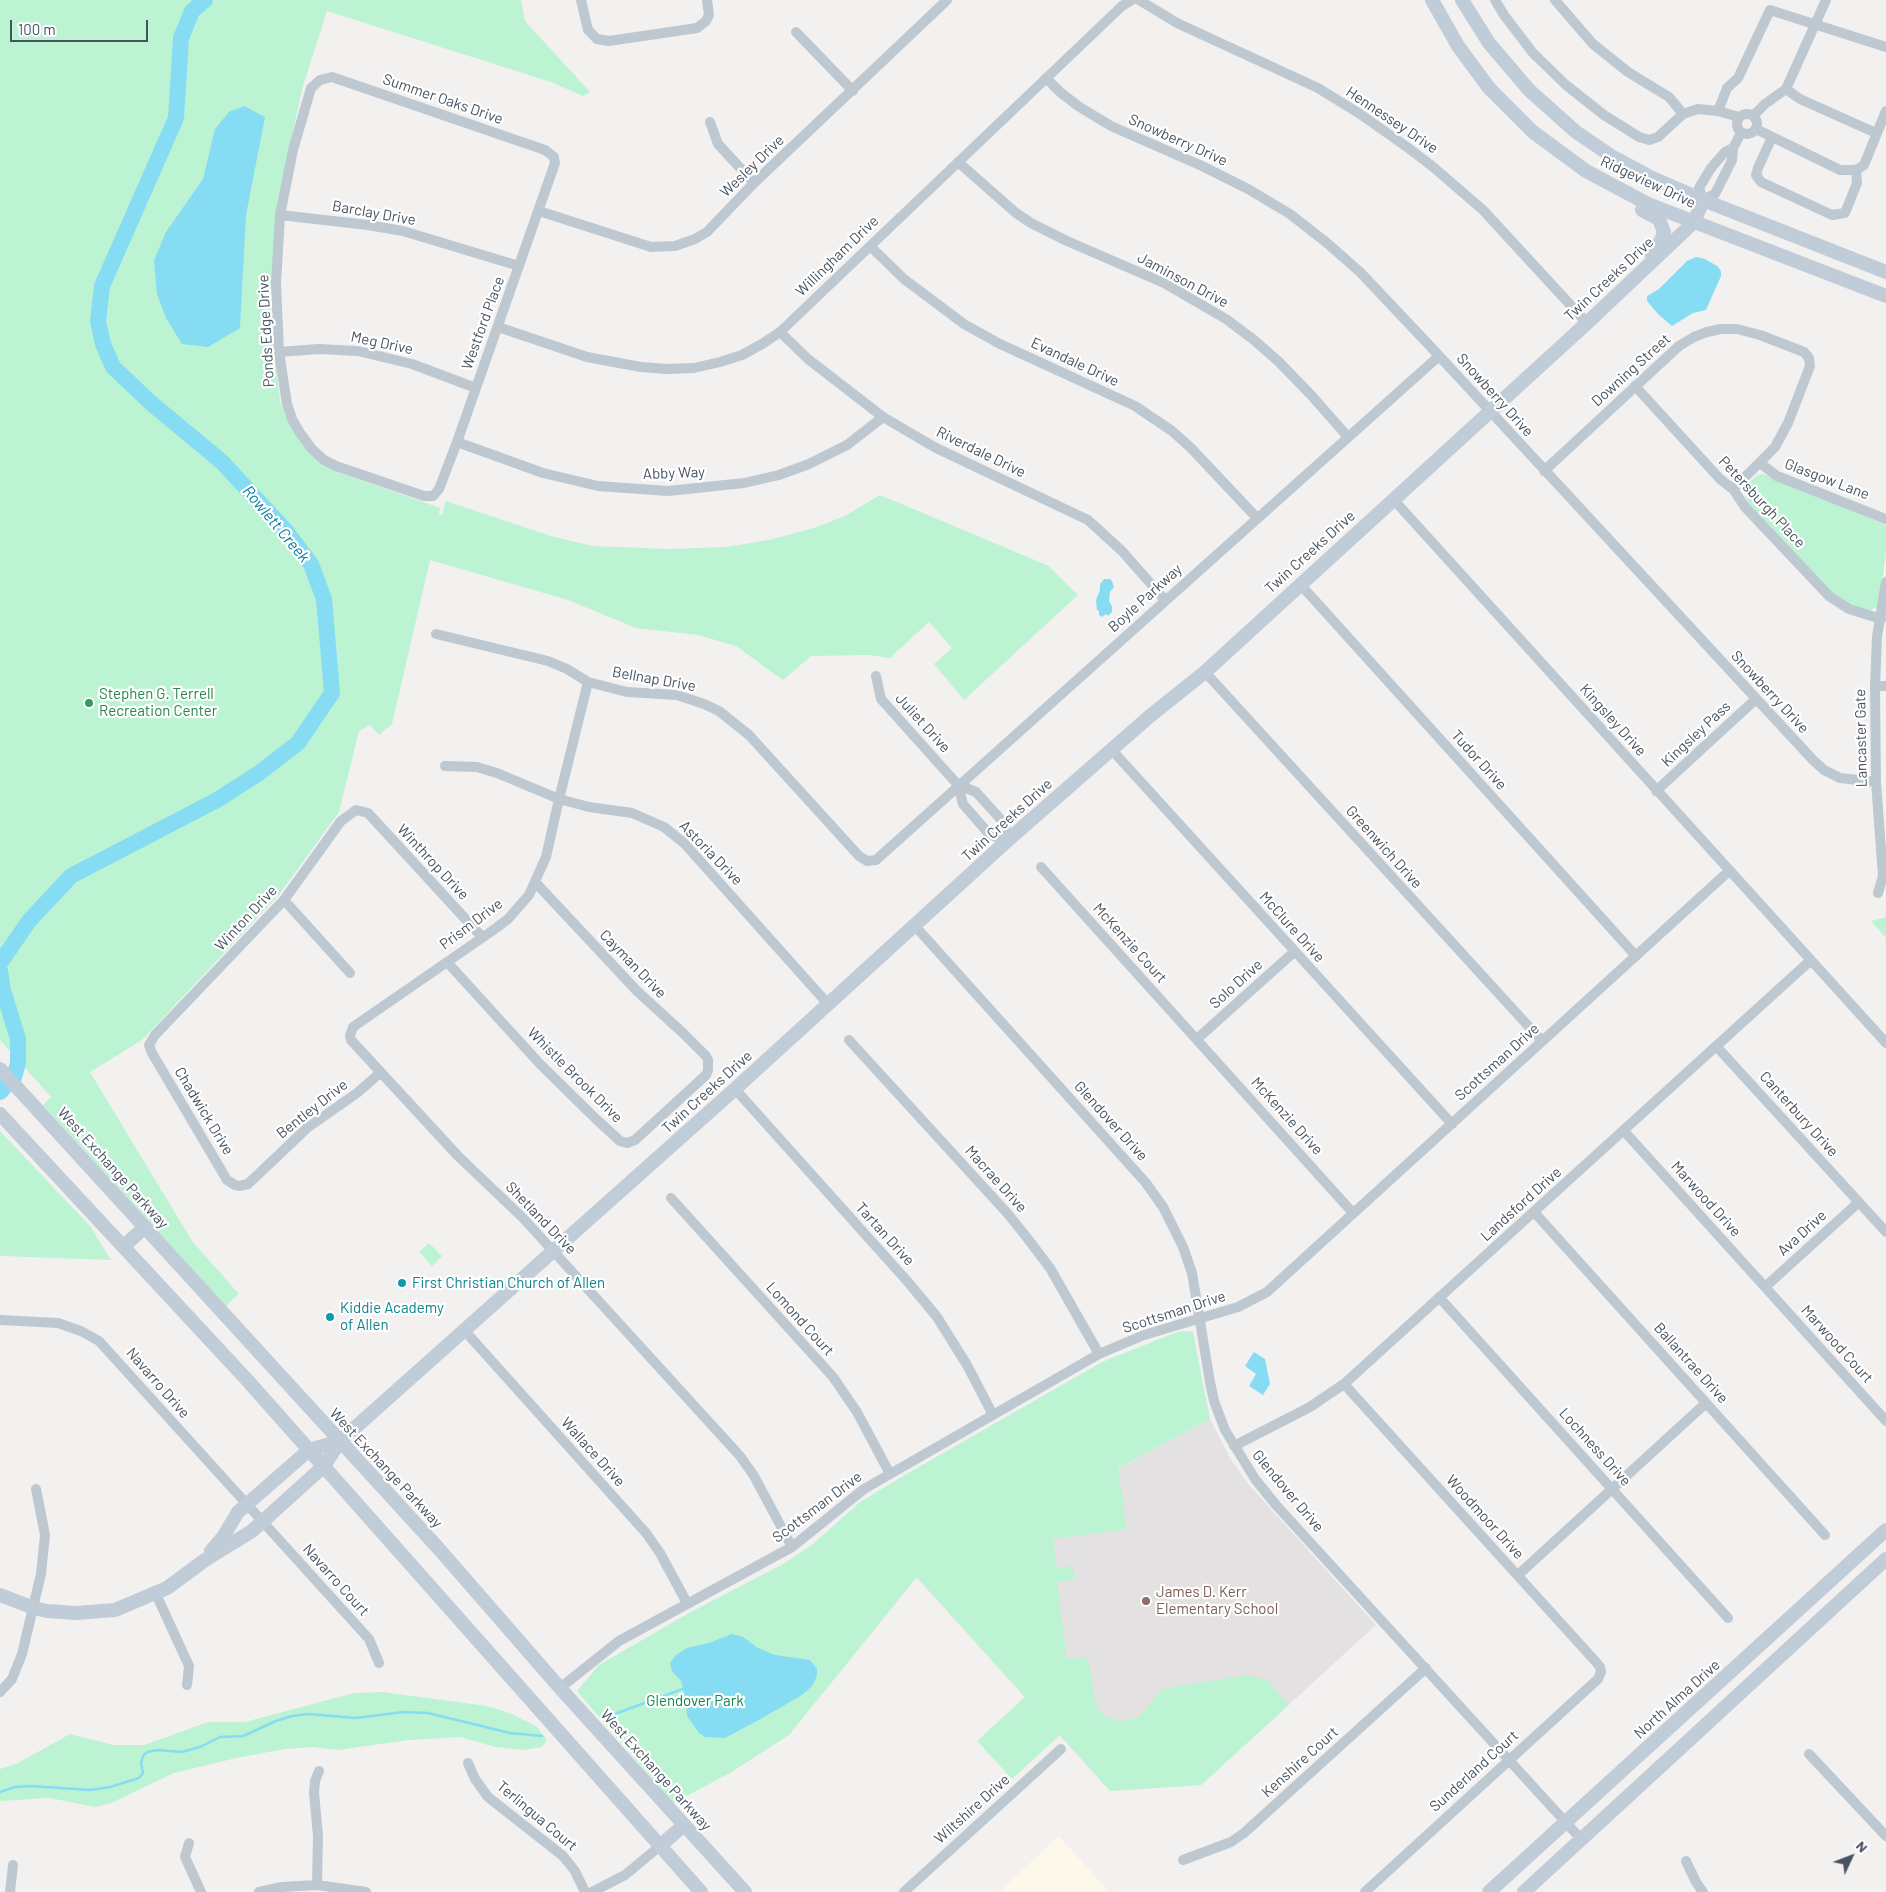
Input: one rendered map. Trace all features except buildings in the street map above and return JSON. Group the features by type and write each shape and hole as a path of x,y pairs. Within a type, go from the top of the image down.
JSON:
{"main road":[{"name":"Ridgeview Drive","path":"1432,0 1458,46 1489,88 1540,138 1571,162 1606,183 1648,204 1886,296"},
{"name":"Ridgeview Drive","path":"1462,0 1477,26 1502,60 1529,90 1559,118 1594,145 1652,178 1886,272"},
{"path":"1540,138 1572,170 1603,191 1655,216 1659,219 1663,228 1664,236 1661,241 1604,298 1590,319"},
{"path":"1694,222 1703,200"},
{"name":"Twin Creeks Drive","path":"0,1595 34,1608 65,1613 115,1610 156,1594 181,1580 205,1560 252,1531 324,1466 340,1441 735,1089 1008,840 1154,712 1204,672 1694,222"},
{"name":"West Exchange Parkway","path":"0,1069 439,1549 560,1688 745,1892"},
{"path":"0,1114 242,1374 701,1892"},
{"path":"124,1246 145,1227"},
{"name":"Twin Creeks Drive","path":"205,1560 223,1537 235,1515 246,1504 309,1450 340,1441"},
{"name":"North Alma Drive","path":"1490,1892 1886,1530"},
{"path":"1524,1892 1886,1559"},
{"path":"660,1846 684,1824"}],"street":[{"path":"581,0 588,30 596,39 602,40 697,28 706,21 709,9 707,0"},
{"name":"Willingham Drive","path":"498,327 587,357 640,367 694,368 720,362 749,351 780,332 1126,2 1132,0"},
{"name":"Hennessey Drive","path":"1138,0 1177,23 1318,88 1360,114 1407,147 1452,182 1483,210 1590,319"},
{"path":"1496,0 1504,15 1533,53 1566,85 1604,115 1638,137 1649,140 1658,137 1683,114 1698,109 1718,110 1739,117"},
{"path":"1554,0 1593,44 1628,72 1670,97 1683,114"},
{"path":"1754,115 1765,104 1786,89 1826,0"},
{"name":"Wesley Drive","path":"539,211 636,243 651,246 675,246 695,239 707,232 754,183 852,91 943,1"},
{"path":"1718,110 1727,88 1738,78 1770,10 1815,26 1886,47"},
{"path":"796,32 852,91"},
{"name":"Summer Oaks Drive","path":"320,80 332,77 545,150 554,157"},
{"name":"Snowberry Drive","path":"1046,78 1078,106 1111,126 1248,189 1290,214 1327,243 1360,272 1824,770 1840,778 1876,782"},
{"name":"Ponds Edge Drive","path":"320,80 311,88 294,150 280,215 276,284 279,352 289,412 300,433 312,449 324,460 336,466 424,496 433,496"},
{"path":"1786,89 1800,99 1876,133"},
{"path":"1756,130 1840,170 1856,170 1864,165 1886,111"},
{"path":"1741,133 1735,125 1739,117 1746,114 1754,115"},
{"path":"1754,115 1757,122 1756,130"},
{"path":"710,122 718,144 754,183"},
{"path":"1741,133 1750,133 1756,130"},
{"path":"1733,148 1725,152 1711,168 1699,188 1703,200 1715,194 1732,160 1733,148 1741,133"},
{"path":"1772,137 1756,175 1761,182 1832,215 1845,213 1857,183 1856,170"},
{"name":"Westford Place","path":"433,496 439,490 457,442 554,168 554,157"},
{"name":"Jaminson Drive","path":"958,162 1016,214 1067,241 1164,283 1226,319 1279,362 1348,436"},
{"name":"Barclay Drive","path":"280,215 403,231 519,266"},
{"name":"Evandale Drive","path":"870,246 904,279 964,324 998,343 1135,406 1172,431 1190,447 1257,518"},
{"name":"Downing Street","path":"1544,471 1679,346 1694,337 1721,329 1737,329 1760,335 1804,352 1809,358 1810,366 1783,435 1775,448 1760,463"},
{"name":"Riverdale Drive","path":"780,332 808,360 883,417 936,448 1088,520 1122,551 1165,600"},
{"name":"Meg Drive","path":"279,352 318,349 358,351 412,364 476,388"},
{"name":"Boyle Parkway","path":"870,862 881,856 1438,356"},
{"name":"Petersburgh Place","path":"1635,386 1720,479 1733,489 1745,507 1829,596 1848,609 1881,619"},
{"name":"Abby Way","path":"457,442 543,473 598,486 668,491 744,483 786,473 847,445 883,417"},
{"path":"1733,489 1760,463"},
{"name":"Glasgow Lane","path":"1760,463 1777,476 1886,519"},
{"name":"Kingsley Drive","path":"1393,500 1886,1043"},
{"name":"Lancaster Gate","path":"1878,893 1883,876 1876,782 1875,686 1881,668 1877,637 1886,582"},
{"name":"Tudor Drive","path":"1300,584 1636,956"},
{"name":"Bellnap Drive","path":"436,634 548,660 588,682 627,692 677,695 704,704 719,712 749,735 859,856 863,860 870,862"},
{"name":"Greenwich Drive","path":"1204,672 1542,1041"},
{"name":"Juliet Drive","path":"876,676 881,699 958,785 976,792 1004,823 1008,840 990,835 963,804 958,785"},
{"name":"Prism Drive","path":"350,1036 352,1027 508,919 529,895 546,856 588,682"},
{"path":"1875,686 1886,686"},
{"name":"Kingsley Pass","path":"1656,790 1756,699"},
{"name":"McClure Drive","path":"1111,749 1452,1124"},
{"name":"Astoria Drive","path":"445,766 476,767 497,772 559,799 589,807 632,813 654,822 675,835 828,1004"},
{"name":"Winton Drive","path":"149,1045 155,1035 284,900 341,821 352,812 360,810"},
{"name":"Winthrop Drive","path":"360,810 368,813 482,937"},
{"name":"McKenzie Court","path":"1041,867 1198,1039"},
{"name":"Scottsman Drive","path":"560,1688 619,1641 792,1548 852,1497 1099,1354 1144,1335 1238,1307 1267,1292 1729,871"},
{"name":"Cayman Drive","path":"536,882 637,991 706,1056 708,1065"},
{"path":"284,900 350,974"},
{"name":"Glendover Drive","path":"915,926 1146,1183 1163,1207 1192,1273 1214,1401 1234,1446 1255,1480 1581,1839"},
{"name":"Solo Drive","path":"1198,1039 1294,952"},
{"name":"Landsford Drive","path":"1234,1446 1310,1407 1344,1384 1624,1132 1811,960"},
{"name":"Whistle Brook Drive","path":"446,962 540,1064 596,1119 623,1142 635,1140 706,1075 708,1065"},
{"name":"Shetland Drive","path":"350,1036 353,1044 458,1156 523,1218 740,1456 754,1476 792,1548"},
{"name":"McKenzie Drive","path":"1198,1039 1353,1213"},
{"name":"Macrae Drive","path":"850,1040 1008,1214 1028,1239 1050,1268 1099,1354"},
{"name":"Chadwick Drive","path":"149,1045 228,1180 234,1186 239,1186"},
{"name":"Canterbury Drive","path":"1717,1047 1886,1232"},
{"name":"Bentley Drive","path":"239,1186 248,1184 307,1128 380,1073"},
{"name":"Tartan Drive","path":"735,1089 908,1282 937,1317 967,1365 993,1415"},
{"name":"Marwood Drive","path":"1624,1132 1765,1287"},
{"name":"Lomond Court","path":"671,1198 833,1377 857,1412 890,1474"},
{"name":"Ava Drive","path":"1765,1287 1859,1202"},
{"name":"Ballantrae Drive","path":"1534,1212 1825,1535"},
{"name":"Marwood Court","path":"1765,1287 1886,1421"},
{"name":"Lochness Drive","path":"1439,1297 1728,1618"},
{"name":"Navarro Drive","path":"0,1320 58,1323 81,1331 99,1341 263,1522"},
{"name":"Wallace Drive","path":"464,1330 646,1533 660,1553 687,1603"},
{"name":"Woodmoor Drive","path":"1344,1384 1518,1575 1600,1667 1601,1672"},
{"path":"1518,1575 1706,1403"},
{"path":"0,1692 6,1687 17,1669 34,1608 44,1554 45,1535 36,1489"},
{"name":"Navarro Court","path":"263,1522 369,1639 379,1664"},
{"path":"156,1594 189,1666 187,1685"},
{"name":"Kenshire Court","path":"1183,1860 1231,1842 1244,1833 1426,1668"},
{"name":"Sunderland Court","path":"1365,1892 1598,1679 1601,1672"},
{"name":"Wiltshire Drive","path":"904,1892 1061,1749"},
{"path":"1809,1754 1886,1836"},
{"name":"Terlingua Court","path":"468,1763 475,1779 488,1797 563,1856 575,1871 585,1892"},
{"path":"317,1885 318,1823 314,1793 315,1781 319,1771"},
{"path":"189,1843 184,1858 201,1892"},
{"path":"592,1892 625,1875 660,1846"},
{"path":"1686,1861 1703,1892"},
{"path":"10,1892 13,1865"},
{"path":"259,1892 282,1887 317,1885 362,1892"}],"shaded area":[{"name":"James D. Kerr Elementary School","path":"1210,1419 1231,1460 1249,1485 1376,1625 1201,1785 1110,1791 916,1577"},
{"path":"1059,1836 1109,1892 999,1892"}],"green space":[{"path":"0,0 521,0 525,21 590,92 583,96 551,82 327,11 303,86 279,194 270,306 280,401 287,420 303,446 328,467 338,472 440,508 439,514 442,515 446,501 551,536 593,546 670,549 726,547 769,540 814,528 845,516 880,495 1049,566 1078,595 964,700 934,664 952,648 929,622 890,658 868,655 811,656 783,680 736,646 698,635 636,628 568,600 430,560 392,724 379,735 370,725 359,731 339,812 278,896 142,1040 90,1072 192,1241 239,1294 226,1306 43,1105 51,1097 0,1040"},
{"path":"1762,474 1886,525 1886,551 1879,606 1867,612 1837,599 1749,505 1744,492 1745,487 1756,476"},
{"path":"1886,917 1886,938 1871,921"},
{"path":"0,1131 90,1226 111,1260 0,1256"},
{"path":"429,1243 442,1256 432,1266 419,1252"},
{"name":"Glendover Park","path":"1183,1331 1193,1332 1210,1419 1118,1468 1127,1529 1053,1539 1057,1568 1073,1566 1075,1579 1057,1582 1067,1659 1088,1657 1095,1702 1105,1716 1121,1721 1130,1720 1138,1717 1162,1689 1247,1675 1267,1680 1289,1705 1201,1785 1110,1791 1060,1735 1012,1779 977,1741 1025,1697 917,1577 789,1735 730,1773 673,1803 577,1691 599,1665 689,1613 783,1564 812,1545 859,1503 898,1479 1102,1362"},
{"path":"382,1692 487,1706 512,1714 537,1727 547,1740 542,1747 525,1750 495,1747 460,1737 409,1740 338,1750 312,1747 285,1749 236,1758 174,1773 111,1803 95,1807 50,1798 0,1801 0,1769 18,1763 70,1734 113,1745 144,1745 208,1722 245,1722 354,1693"}],"water":[{"path":"244,106 265,117 246,215 240,328 208,347 182,344 166,318 157,294 154,260 166,232 203,179 215,129 229,112"},
{"path":"1696,257 1705,259 1717,266 1721,271 1721,276 1706,310 1693,313 1672,326 1647,301 1647,296 1659,289 1687,261"},
{"path":"1104,579 1110,579 1114,587 1110,592 1109,601 1112,606 1112,612 1108,616 1106,614 1102,617 1097,610 1096,600 1100,584"},
{"path":"1254,1352 1265,1359 1270,1384 1263,1395 1249,1386 1256,1374 1245,1366"},
{"path":"732,1634 743,1637 758,1648 775,1655 810,1660 817,1669 817,1676 812,1686 802,1695 757,1721 725,1738 705,1737 699,1733 687,1716 681,1681 672,1671 670,1663 676,1655 687,1648 709,1643"}],"waterway":[{"name":"Rowlett Creek","path":"0,963 29,921 71,876 217,800 259,773 298,743 332,693 324,599 311,564 286,531 222,462 151,403 113,367 103,344 98,321 102,286 176,118 181,38 192,11 205,0"},
{"name":"Rowlett Creek","path":"0,971 3,990 18,1039 18,1063 14,1077 0,1092"},
{"path":"609,1716 683,1689"},
{"path":"0,1792 15,1787 31,1786 90,1790 110,1787 139,1778 143,1773 141,1763 143,1756 147,1752 157,1750 182,1752 200,1747 220,1737 243,1736 276,1721 292,1716 309,1714 355,1718 404,1712 428,1713 510,1733 542,1736"}],"place":[{"name":"Stephen G. Terrell Recreation Center","path":"89,703"},
{"name":"First Christian Church of Allen","path":"402,1283"},
{"name":"Kiddie Academy of Allen","path":"330,1317"},
{"name":"James D. Kerr Elementary School","path":"1146,1601"}]}
